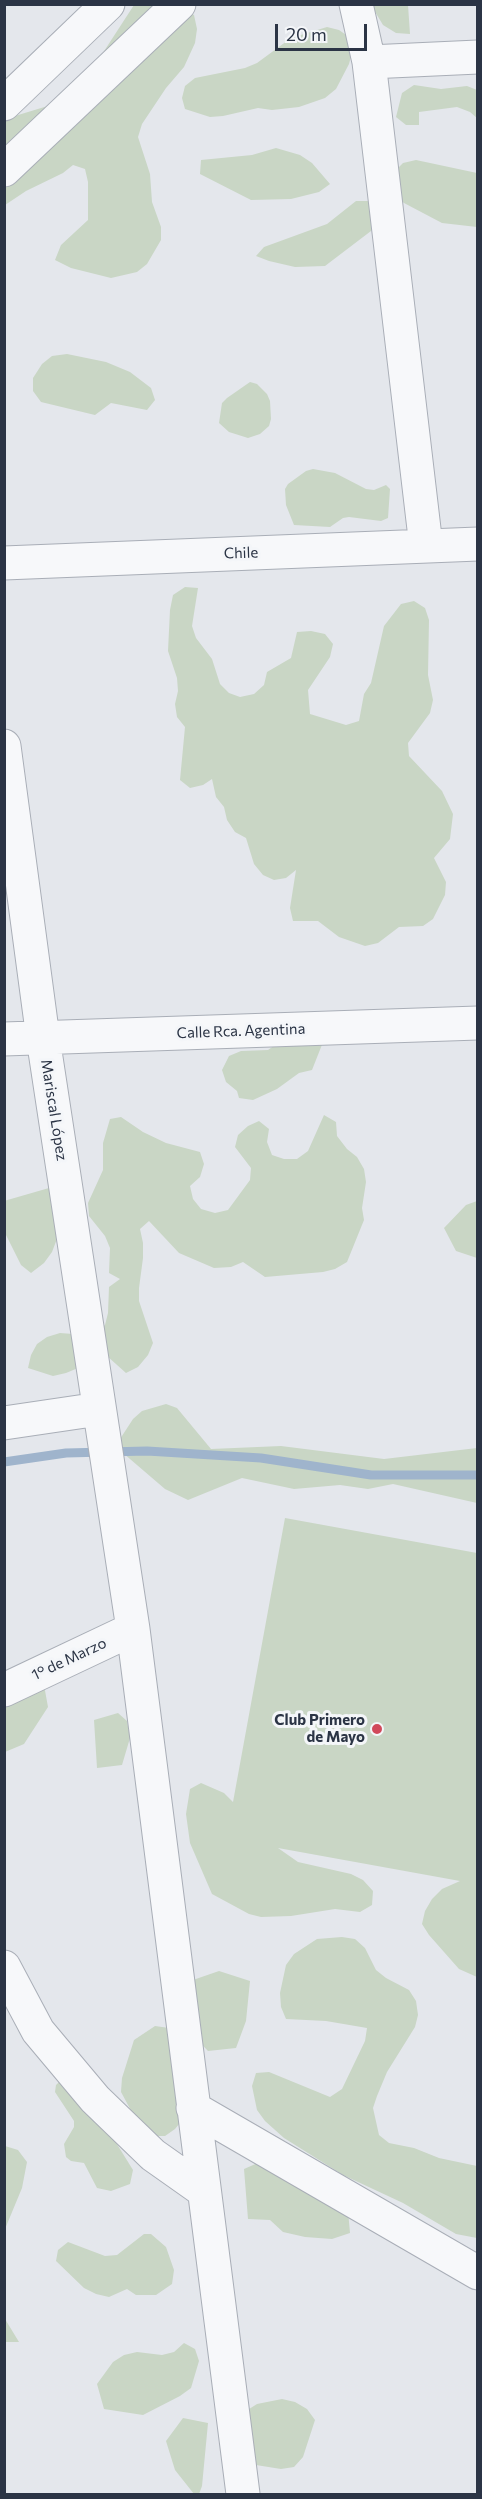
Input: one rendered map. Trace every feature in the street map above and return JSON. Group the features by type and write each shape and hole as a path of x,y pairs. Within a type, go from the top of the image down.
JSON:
{"street":[{"path":"4,104 108,4"},
{"path":"4,170 178,4"},
{"path":"356,4 369,62 426,546"},
{"path":"369,62 477,57"},
{"name":"Chile","path":"4,563 477,544"},
{"name":"Mariscal López","path":"4,746 43,1038 133,1629 243,2494"},
{"name":"Calle Rca. Agentina","path":"4,1039 477,1023"},
{"path":"4,1423 101,1420"},
{"name":"1° de Marzo","path":"4,1690 133,1629"},
{"path":"4,1967 38,2031 95,2099 153,2155 204,2191"},
{"path":"193,2108 477,2273"}],"green space":[{"path":"134,5 168,5 184,9 194,15 197,29 195,43 184,67 166,88 142,124 138,137 150,174 152,202 161,227 161,240 147,264 137,272 111,278 71,268 55,260 61,245 88,220 88,182 85,169 73,165 63,173 26,191 5,205 5,119 51,105 97,62"},
{"path":"371,5 408,5 410,34 396,33 383,25"},
{"path":"327,27 339,30 349,37 352,52 349,64 336,89 325,98 299,107 272,110 258,108 223,116 210,117 185,109 182,98 185,86 195,78 245,68 257,63 291,38"},
{"path":"414,85 441,89 467,86 477,90 477,118 470,112 457,107 419,112 419,125 406,125 396,117 402,93"},
{"path":"276,148 300,155 312,163 330,184 319,192 291,199 251,200 200,174 201,160 252,155"},
{"path":"416,160 477,173 477,227 442,223 395,196 394,172 403,163"},
{"path":"356,201 369,201 379,220 371,231 325,266 295,267 256,256 264,247 327,224"},
{"path":"67,354 106,362 130,372 151,388 155,400 147,410 111,403 95,415 41,402 33,391 33,378 42,364 52,356"},
{"path":"250,382 257,384 267,394 270,401 271,419 269,426 260,434 248,438 229,432 219,423 222,403"},
{"path":"313,469 335,473 366,489 374,490 386,485 390,489 388,518 381,521 349,517 343,518 330,527 294,525 286,505 285,489 288,484 306,471"},
{"path":"185,587 198,588 192,626 196,638 212,659 220,684 229,693 240,697 254,694 264,685 267,672 291,658 297,632 311,631 325,634 333,644 330,657 308,690 310,714 346,725 359,721 364,694 371,683 384,626 401,604 414,601 425,608 429,620 428,675 433,700 430,713 408,743 409,756 442,791 453,814 450,839 434,858 446,882 445,895 433,919 423,926 399,927 378,943 365,946 339,937 318,921 293,921 290,908 296,870 286,878 274,880 263,875 254,864 246,838 235,832 227,820 224,807 216,797 212,779 203,785 190,788 180,780 185,727 177,717 175,704 178,691 177,678 168,651 173,595"},
{"path":"301,1027 327,1032 312,1070 299,1073 277,1089 253,1100 239,1098 237,1091 226,1082 222,1070 229,1056 241,1051 268,1050"},
{"path":"324,1115 336,1122 337,1136 357,1157 364,1169 366,1182 362,1208 364,1220 347,1262 335,1269 323,1272 265,1277 243,1262 231,1267 214,1268 179,1253 149,1221 140,1229 143,1258 139,1288 139,1301 153,1343 148,1355 138,1367 126,1373 107,1356 53,1376 28,1368 37,1344 47,1337 60,1333 73,1334 84,1341 105,1325 109,1287 120,1279 109,1273 110,1248 105,1236 89,1216 88,1203 103,1170 103,1143 110,1119 121,1117 143,1132 166,1143 200,1152 204,1164 200,1177 190,1186 193,1199 201,1209 215,1213 228,1210 250,1180 251,1168 235,1147 238,1135 248,1126 259,1121 269,1129 267,1142 272,1155 284,1159 297,1159 308,1151"},
{"path":"49,1188 60,1192 66,1215 52,1252 44,1263 31,1273 21,1265 5,1233 4,1201"},
{"path":"477,1201 477,1258 456,1251 444,1228 466,1205"},
{"path":"166,1404 177,1408 211,1449 281,1446 384,1459 477,1448 477,1503 393,1484 368,1489 340,1485 294,1489 242,1478 188,1500 165,1489 123,1453 120,1439 133,1419 142,1411"},
{"path":"285,1518 477,1553 477,1977 459,1969 422,1924 425,1911 432,1899 442,1889 460,1881 278,1848 298,1862 351,1874 363,1880 373,1891 372,1905 360,1912 335,1909 291,1916 261,1917 249,1914 212,1894 190,1843 186,1814 190,1789 201,1783 224,1793 233,1802"},
{"path":"44,1685 48,1707 24,1744 5,1752 5,1700"},
{"path":"118,1713 127,1721 130,1738 122,1765 97,1768 94,1720"},
{"path":"342,1937 355,1939 365,1948 376,1970 409,1990 416,2001 418,2015 415,2027 387,2072 373,2108 379,2135 389,2143 414,2148 439,2158 477,2166 477,2238 456,2234 403,2203 343,2175 284,2138 265,2121 257,2110 252,2086 256,2073 269,2072 330,2097 342,2089 365,2041 367,2028 326,2021 286,2019 281,2007 280,1993 286,1965 294,1954 317,1939"},
{"path":"219,1971 250,1981 246,2021 236,2048 208,2051 171,2012 193,1980"},
{"path":"155,2026 169,2028 184,2118 165,2136 151,2136 141,2129 121,2092 122,2078 134,2040"},
{"path":"61,2080 115,2141 133,2170 130,2184 111,2191 97,2188 84,2163 71,2161 66,2157 64,2144 74,2127 74,2121 55,2092 56,2085"},
{"path":"5,2146 18,2150 27,2162 22,2188 5,2229"},
{"path":"260,2162 348,2211 350,2233 332,2239 305,2237 283,2232 270,2220 248,2219 244,2169"},
{"path":"144,2234 151,2234 166,2247 174,2270 172,2284 156,2295 136,2295 127,2289 109,2297 96,2294 84,2288 56,2261 58,2250 68,2242 105,2256 117,2255"},
{"path":"5,2319 19,2342 5,2342"},
{"path":"184,2343 195,2349 199,2361 191,2388 143,2415 104,2409 97,2384 113,2362 124,2355 137,2352 162,2355 174,2352"},
{"path":"282,2399 295,2402 307,2409 315,2420 303,2457 294,2467 281,2469 256,2465 237,2435 246,2411 257,2404"},
{"path":"183,2418 208,2423 202,2486 199,2494 194,2494 175,2470 166,2441"}],"waterway":[{"path":"4,1462 66,1453 147,1451 261,1458 371,1475 478,1475"}],"place":[{"name":"Club Primero de Mayo","path":"377,1729"}]}
